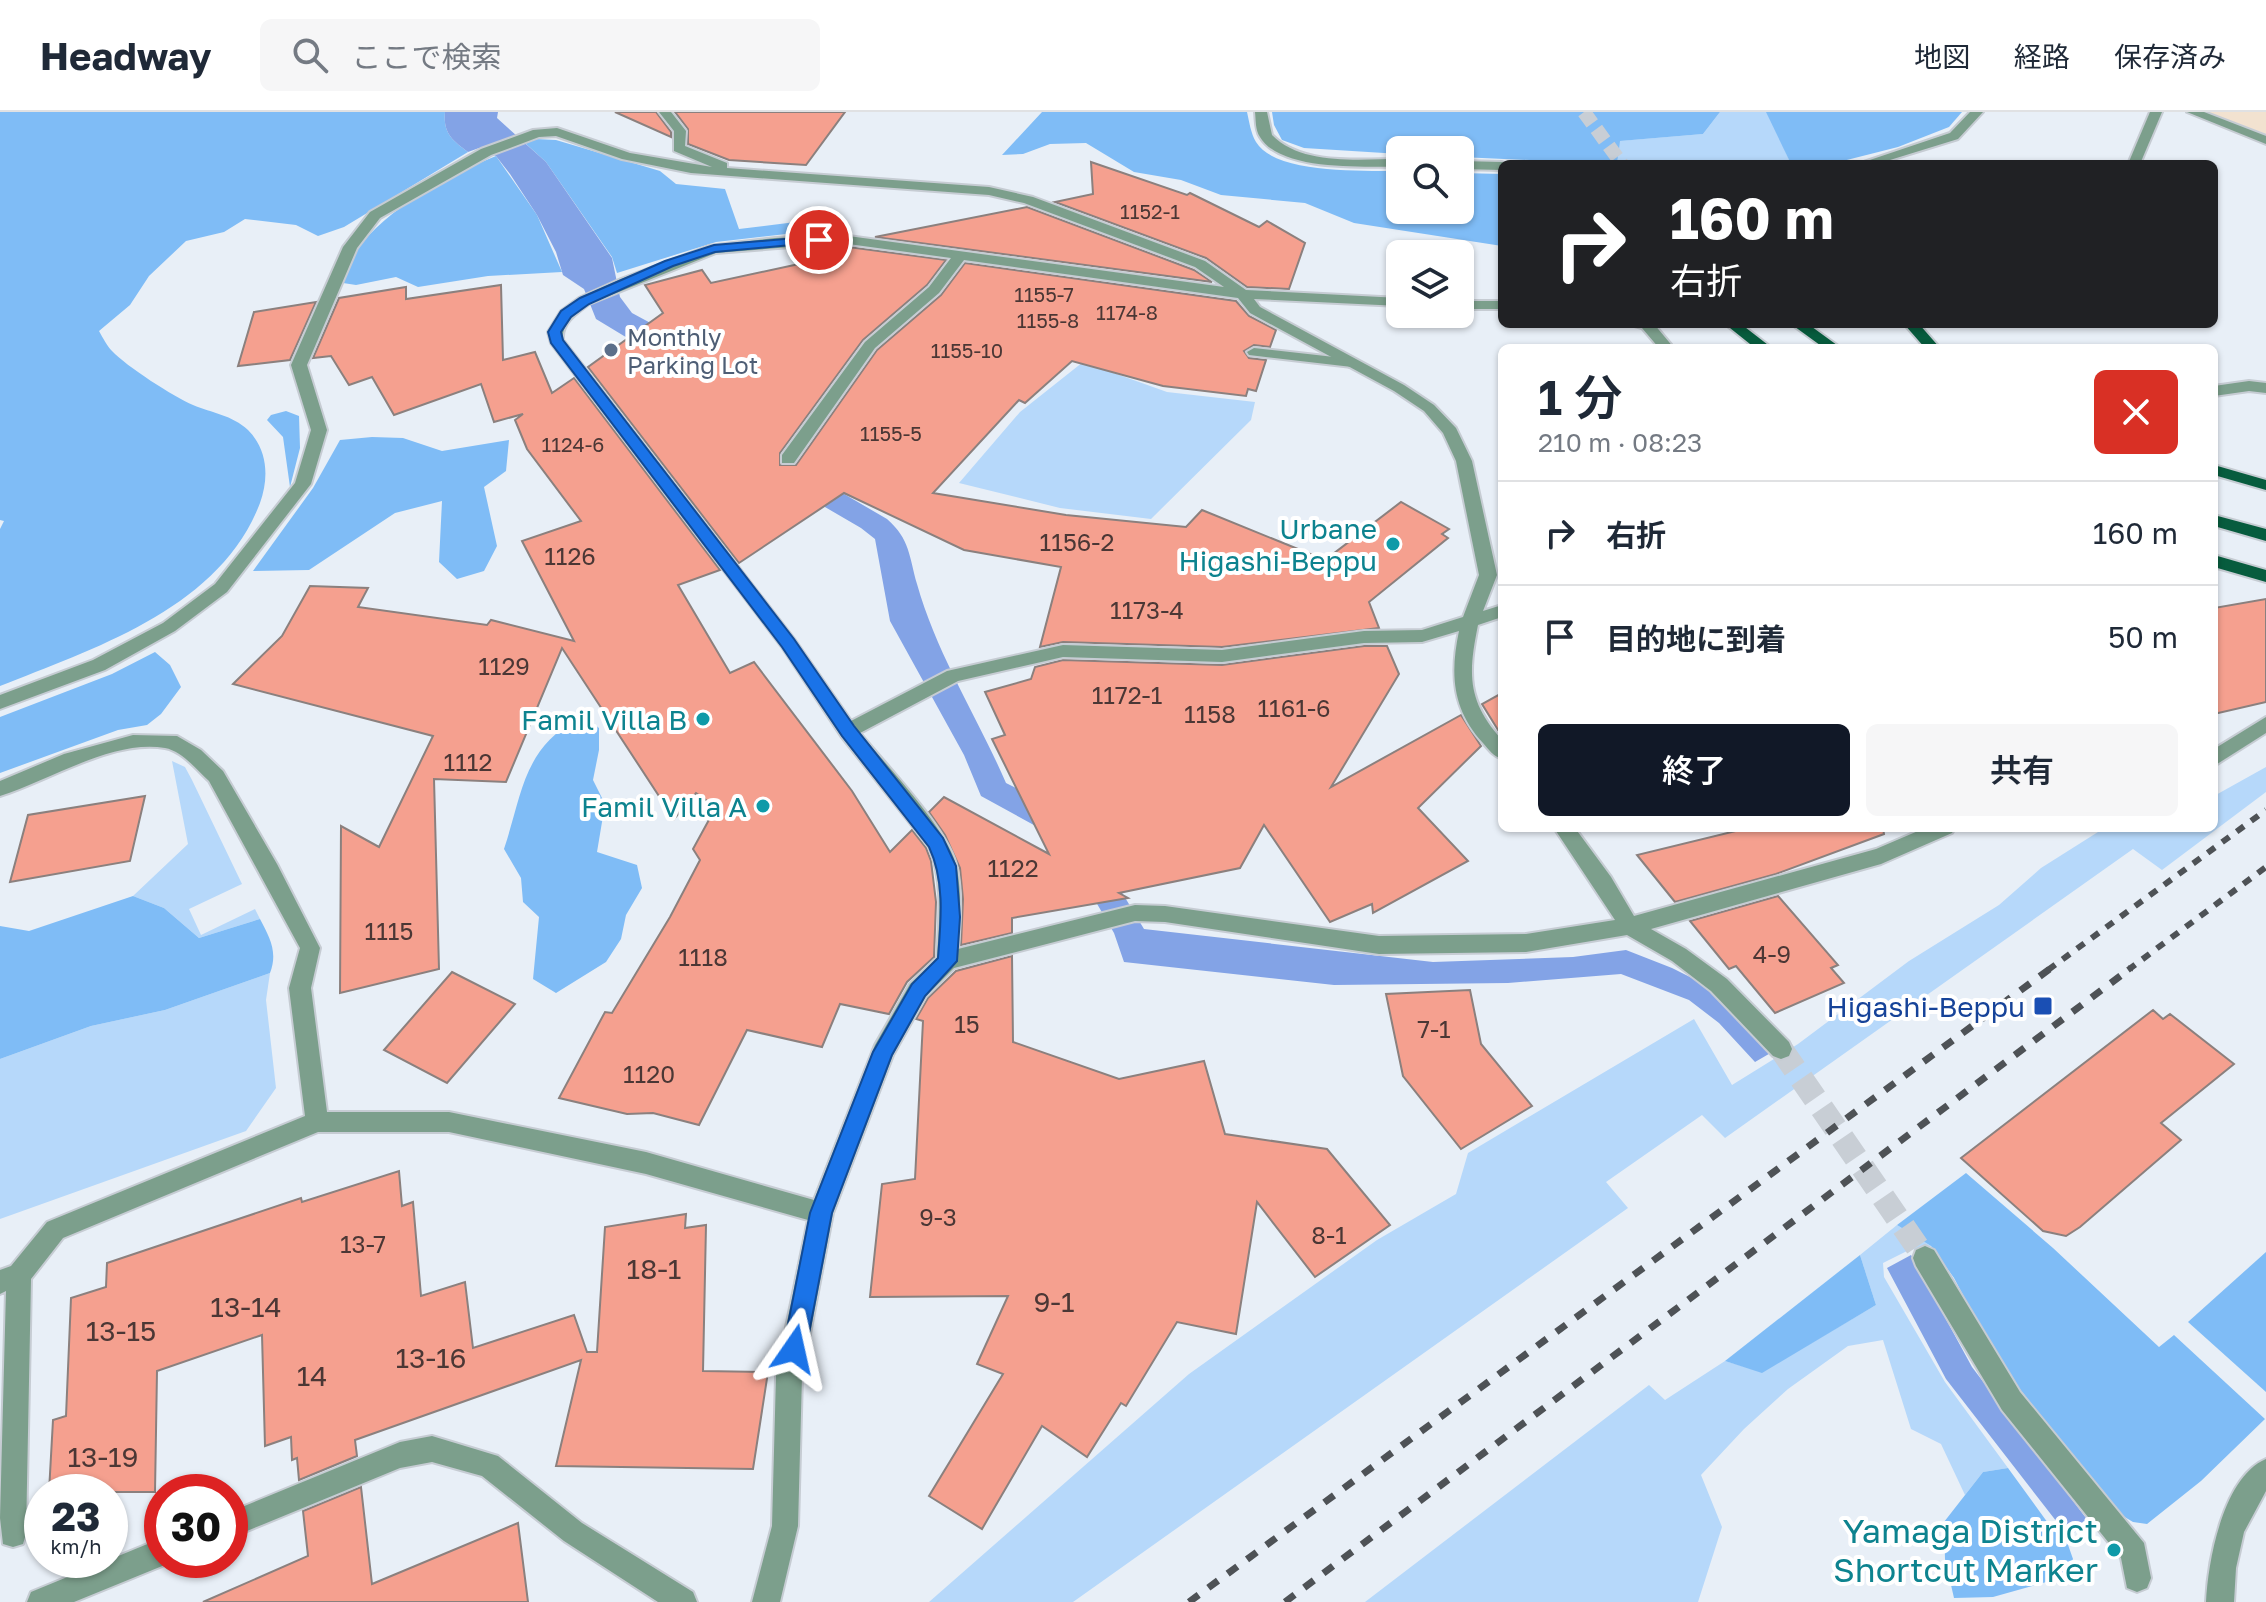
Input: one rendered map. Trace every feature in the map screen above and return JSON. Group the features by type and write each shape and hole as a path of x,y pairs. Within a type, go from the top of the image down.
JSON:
{"main road":[{"path":"1738,328 1760,344"},
{"path":"1804,328 1828,344"},
{"path":"1915,328 1929,344"},
{"path":"2218,471 2266,485"},
{"path":"2218,521 2266,535"},
{"path":"2218,562 2266,576"}],"street":[{"path":"665,112 680,131 679,148 745,175"},
{"path":"1261,112 1264,134 1272,145 1287,153 1319,159 1386,162"},
{"path":"1877,160 1954,136 1977,112"},
{"path":"2136,160 2156,112"},
{"path":"2193,112 2266,140"},
{"path":"0,702 99,665 169,627 221,588 303,484 319,430 299,365 350,247 375,215 486,152 519,138 557,132 663,164 745,175 978,190 1008,195 1200,264 1243,294 1255,310 1429,408 1450,431 1464,461 1488,575 1469,624 1461,664 1465,700 1481,729 1498,748"},
{"path":"1474,165 1498,166"},
{"path":"947,961 950,917 947,866 937,843 848,731 788,643 556,340 559,322 584,301 714,249 841,239 1243,294 1386,301"},
{"path":"788,459 870,345 920,304 961,255"},
{"path":"1474,305 1498,305"},
{"path":"1474,307 1498,315"},
{"path":"1650,328 1664,344"},
{"path":"1254,352 1352,363"},
{"path":"2218,390 2249,386 2266,388"},
{"path":"848,731 953,676 1063,651 1222,656 1364,637 1422,636 1498,613"},
{"path":"2218,756 2266,724"},
{"path":"0,789 71,759 133,742 170,741 194,755 216,776 310,948 300,988 317,1122"},
{"path":"1567,832 1604,883 1629,926 1679,955 1719,985 1781,1049"},
{"path":"766,1602 785,1526 789,1376 821,1213 883,1052 918,990 947,961 1135,913 1165,914 1379,945 1526,943 1629,926 1881,856 1936,832"},
{"path":"13,1534 9,1278 55,1230 317,1122 449,1122 646,1163 821,1213"},
{"path":"1925,1258 2011,1401 2134,1553 2137,1578"},
{"path":"248,1518 400,1455 432,1449 489,1465 573,1532 683,1602"},
{"path":"2220,1602 2220,1578 2234,1522 2266,1472"},
{"path":"41,1602 144,1559"}],"shaded area":[{"path":"0,112 445,112 450,135 468,152 344,227 318,236 296,225 245,219 224,232 186,241 149,276 130,305 99,331 112,351 151,381 185,401 229,418 248,430 263,455 263,494 241,539 216,571 185,597 151,620 113,639 0,686 0,529 4,521 0,520"},
{"path":"445,112 498,112 497,118 546,162 612,258 620,297 632,313 693,346 758,444 895,526 908,548 935,636 1006,783 1077,818 1144,929 1433,962 1573,957 1626,950 1710,987 1774,1051 1755,1062 1719,1023 1689,1000 1621,974 1508,983 1334,985 1124,962 1114,933 1075,866 1052,835 981,796 964,755 890,621 875,539 734,454 634,342 596,319 584,289 563,275 556,252 537,215 510,174 496,156 479,148 468,152 457,144 447,131"},
{"path":"1042,112 1247,112 1256,142 1266,153 1282,160 1322,168 1386,171 1386,224 1474,224 1474,173 1498,174 1498,245 1354,223 1305,203 1221,195 1181,180 1134,172 1086,143 1050,144 1023,154 1002,155"},
{"path":"1272,112 1720,112 1703,134 1620,141 1618,160 1474,158 1474,136 1386,136 1386,153 1304,148 1282,140 1274,125"},
{"path":"1720,112 1768,112 1789,160 1617,160 1619,141 1703,134"},
{"path":"1766,112 1962,112 1949,127 1898,147 1847,160 1789,160"},
{"path":"2208,112 2266,112 2266,134"},
{"path":"536,139 556,140 660,171 676,184 725,189 739,229 835,217 840,226 835,232 716,242 617,273 612,257 546,162 525,143"},
{"path":"496,156 537,215 562,272 488,276 418,287 396,277 356,285 343,283 358,249 384,220 440,183"},
{"path":"1083,362 1167,392 1255,402 1251,420 1151,519 1060,508 959,483 1020,412"},
{"path":"286,411 299,416 300,448 290,487 283,437 267,420 271,415"},
{"path":"403,438 442,451 509,440 506,471 484,487 497,546 484,571 457,579 439,562 442,501 395,513 309,570 253,571 313,488 340,440"},
{"path":"155,652 170,665 181,687 161,714 147,725 118,730 0,773 0,717 112,674"},
{"path":"578,719 590,721 599,728 599,750 593,780 605,804 597,852 637,865 642,888 626,915 621,939 606,962 556,993 533,979 539,917 523,902 521,878 504,849 521,792 535,759 546,744"},
{"path":"172,761 185,767 242,884 189,909 201,935 255,909 260,919 199,938 164,908 133,896 188,844"},
{"path":"2266,767 2266,792 2218,828 2218,794"},
{"path":"2098,832 2213,832 2162,870 2133,849 1725,1138 1702,1115 1606,1182 1628,1208 1073,1602 929,1602 1189,1374 1377,1240 1456,1194 1468,1153 1694,1019 1732,1085 1798,1044 1909,961 1999,905 2041,868"},
{"path":"133,896 164,908 199,938 260,919 273,952 270,973 165,1010 91,1026 0,1059 0,926 29,931"},
{"path":"270,973 266,1000 276,1088 246,1131 0,1219 0,1059 91,1026 165,1010"},
{"path":"1966,1173 2053,1248 2159,1347 2174,1335 2265,1419 2201,1481 2147,1524 2133,1522 2118,1513 1999,1363 1954,1278 1931,1246 1897,1225"},
{"path":"1897,1225 1931,1246 1909,1250 1883,1263 1884,1277 1945,1382 2008,1468 1983,1472 1965,1495 1941,1444 1911,1429 1883,1340 1848,1346 1788,1389 1744,1429 1701,1475 1722,1527 1698,1602 1365,1602 1649,1385 1665,1400 1725,1361 1762,1372 1876,1305 1860,1255"},
{"path":"2266,1252 2266,1392 2188,1322"},
{"path":"1860,1255 1876,1305 1762,1373 1725,1361"},
{"path":"1911,1255 1972,1367 2092,1526 2067,1535 1946,1379 1887,1268"},
{"path":"2008,1468 2053,1530 2067,1542 2073,1559 2064,1577 1993,1597 1954,1598 1945,1559 1944,1522 1983,1472"}],"building":[{"path":"615,112 656,112 671,132 671,137"},
{"path":"675,112 845,112 806,165 729,160 688,144 688,129"},
{"path":"1091,162 1187,195 1190,193 1259,227 1267,221 1305,243 1289,289 1247,287 1206,258 1055,202 1093,194"},
{"path":"1027,207 1194,270 1212,282 875,237"},
{"path":"841,246 946,260 927,285 863,340 780,453 780,465 796,465 877,350 941,295 965,263 1236,301 1249,316 1276,330 1270,347 1254,345 1244,351 1249,358 1266,360 1256,391 1248,389 1246,396 1163,386 1072,361 1025,403 1019,400 933,493 1066,515 1186,527 1202,510 1325,560 1401,502 1449,529 1442,534 1448,538 1369,602 1379,628 1222,647 1063,642 1040,647 1061,567 964,550 844,493 739,563 588,367 663,313 645,285 702,270 711,283 799,264 794,252"},
{"path":"501,285 503,360 535,352 552,393 574,378 720,570 678,585 730,673 754,662 852,791 890,852 912,830 926,848 931,861 936,902 934,957 907,982 889,1014 840,1004 822,1047 747,1030 699,1125 653,1113 627,1114 559,1098 605,1012 612,1013 670,917 700,860 693,849 716,807 696,793 674,819 562,648 506,782 434,779 439,969 340,993 341,826 379,847 433,736 233,684 282,636 310,586 368,588 358,607 487,625 491,620 574,641 522,541 581,521 527,449 515,420 523,414 494,422 481,384 394,415 372,377 349,385 331,356 313,358 339,298 406,287 406,299"},
{"path":"316,302 290,360 238,366 254,312"},
{"path":"2266,599 2266,702 2218,713 2218,607"},
{"path":"1364,646 1387,646 1399,674 1331,787 1461,715 1481,746 1418,808 1468,861 1373,913 1372,904 1330,922 1264,825 1240,868 1119,893 1128,898 1012,918 1012,933 961,945 963,899 960,868 945,835 929,812 944,797 1049,854 992,739 1005,735 985,692 1031,679 1035,667 1063,660 1222,665"},
{"path":"1498,695 1498,730 1482,704"},
{"path":"145,796 130,861 10,882 28,815"},
{"path":"1732,832 1884,834 1776,874 1675,902 1637,855"},
{"path":"1778,896 1838,965 1831,968 1844,983 1775,1013 1736,966 1729,969 1690,921"},
{"path":"1012,956 1013,1042 1119,1079 1204,1061 1225,1134 1327,1149 1390,1225 1315,1277 1257,1202 1236,1334 1177,1322 1126,1406 1121,1403 1087,1457 1042,1426 982,1529 929,1496 1003,1374 977,1364 1008,1296 870,1297 882,1184 915,1179 923,1021 916,1019 928,998 956,971"},
{"path":"452,972 515,1004 447,1083 384,1050"},
{"path":"1470,990 1481,1044 1532,1106 1461,1149 1403,1076 1386,994"},
{"path":"2153,1010 2163,1019 2170,1014 2234,1064 2161,1123 2181,1140 2080,1227 2066,1236 2043,1231 1961,1158"},
{"path":"399,1171 402,1206 413,1202 421,1296 465,1282 473,1348 574,1315 587,1352 597,1352 605,1227 686,1214 685,1228 706,1225 703,1371 768,1372 753,1469 556,1466 581,1360 355,1440 357,1456 299,1480 297,1458 292,1460 291,1437 265,1446 262,1335 157,1371 155,1474 144,1474 144,1492 128,1492 128,1474 50,1474 53,1420 66,1416 71,1298 106,1287 107,1263 301,1198 302,1202"},
{"path":"361,1487 372,1584 518,1523 528,1602 203,1602 308,1556 303,1511"}],"tunnel":[{"path":"1584,112 1619,160"},
{"path":"1781,1049 1925,1258"}],"railway":[{"path":"2048,970 2266,810"},
{"path":"2128,970 2266,867"},
{"path":"1189,1602 2051,968"},
{"path":"1285,1602 2131,968"}],"place":[{"name":"Monthly Parking Lot","path":"611,350"},
{"name":"Urbane Higashi-Beppu","path":"1393,544"},
{"name":"Famil Villa B","path":"703,719"},
{"name":"Famil Villa A","path":"763,806"},
{"name":"Higashi-Beppu","path":"2043,1006"},
{"name":"Yamaga District Shortcut Marker","path":"2114,1550"}],"route":[{"path":"794,1349 821,1213 883,1052 918,990 947,961 950,917 947,866 937,843 848,731 788,643 556,340 555,332 566,314 584,301 669,263 714,249 819,240"}]}
